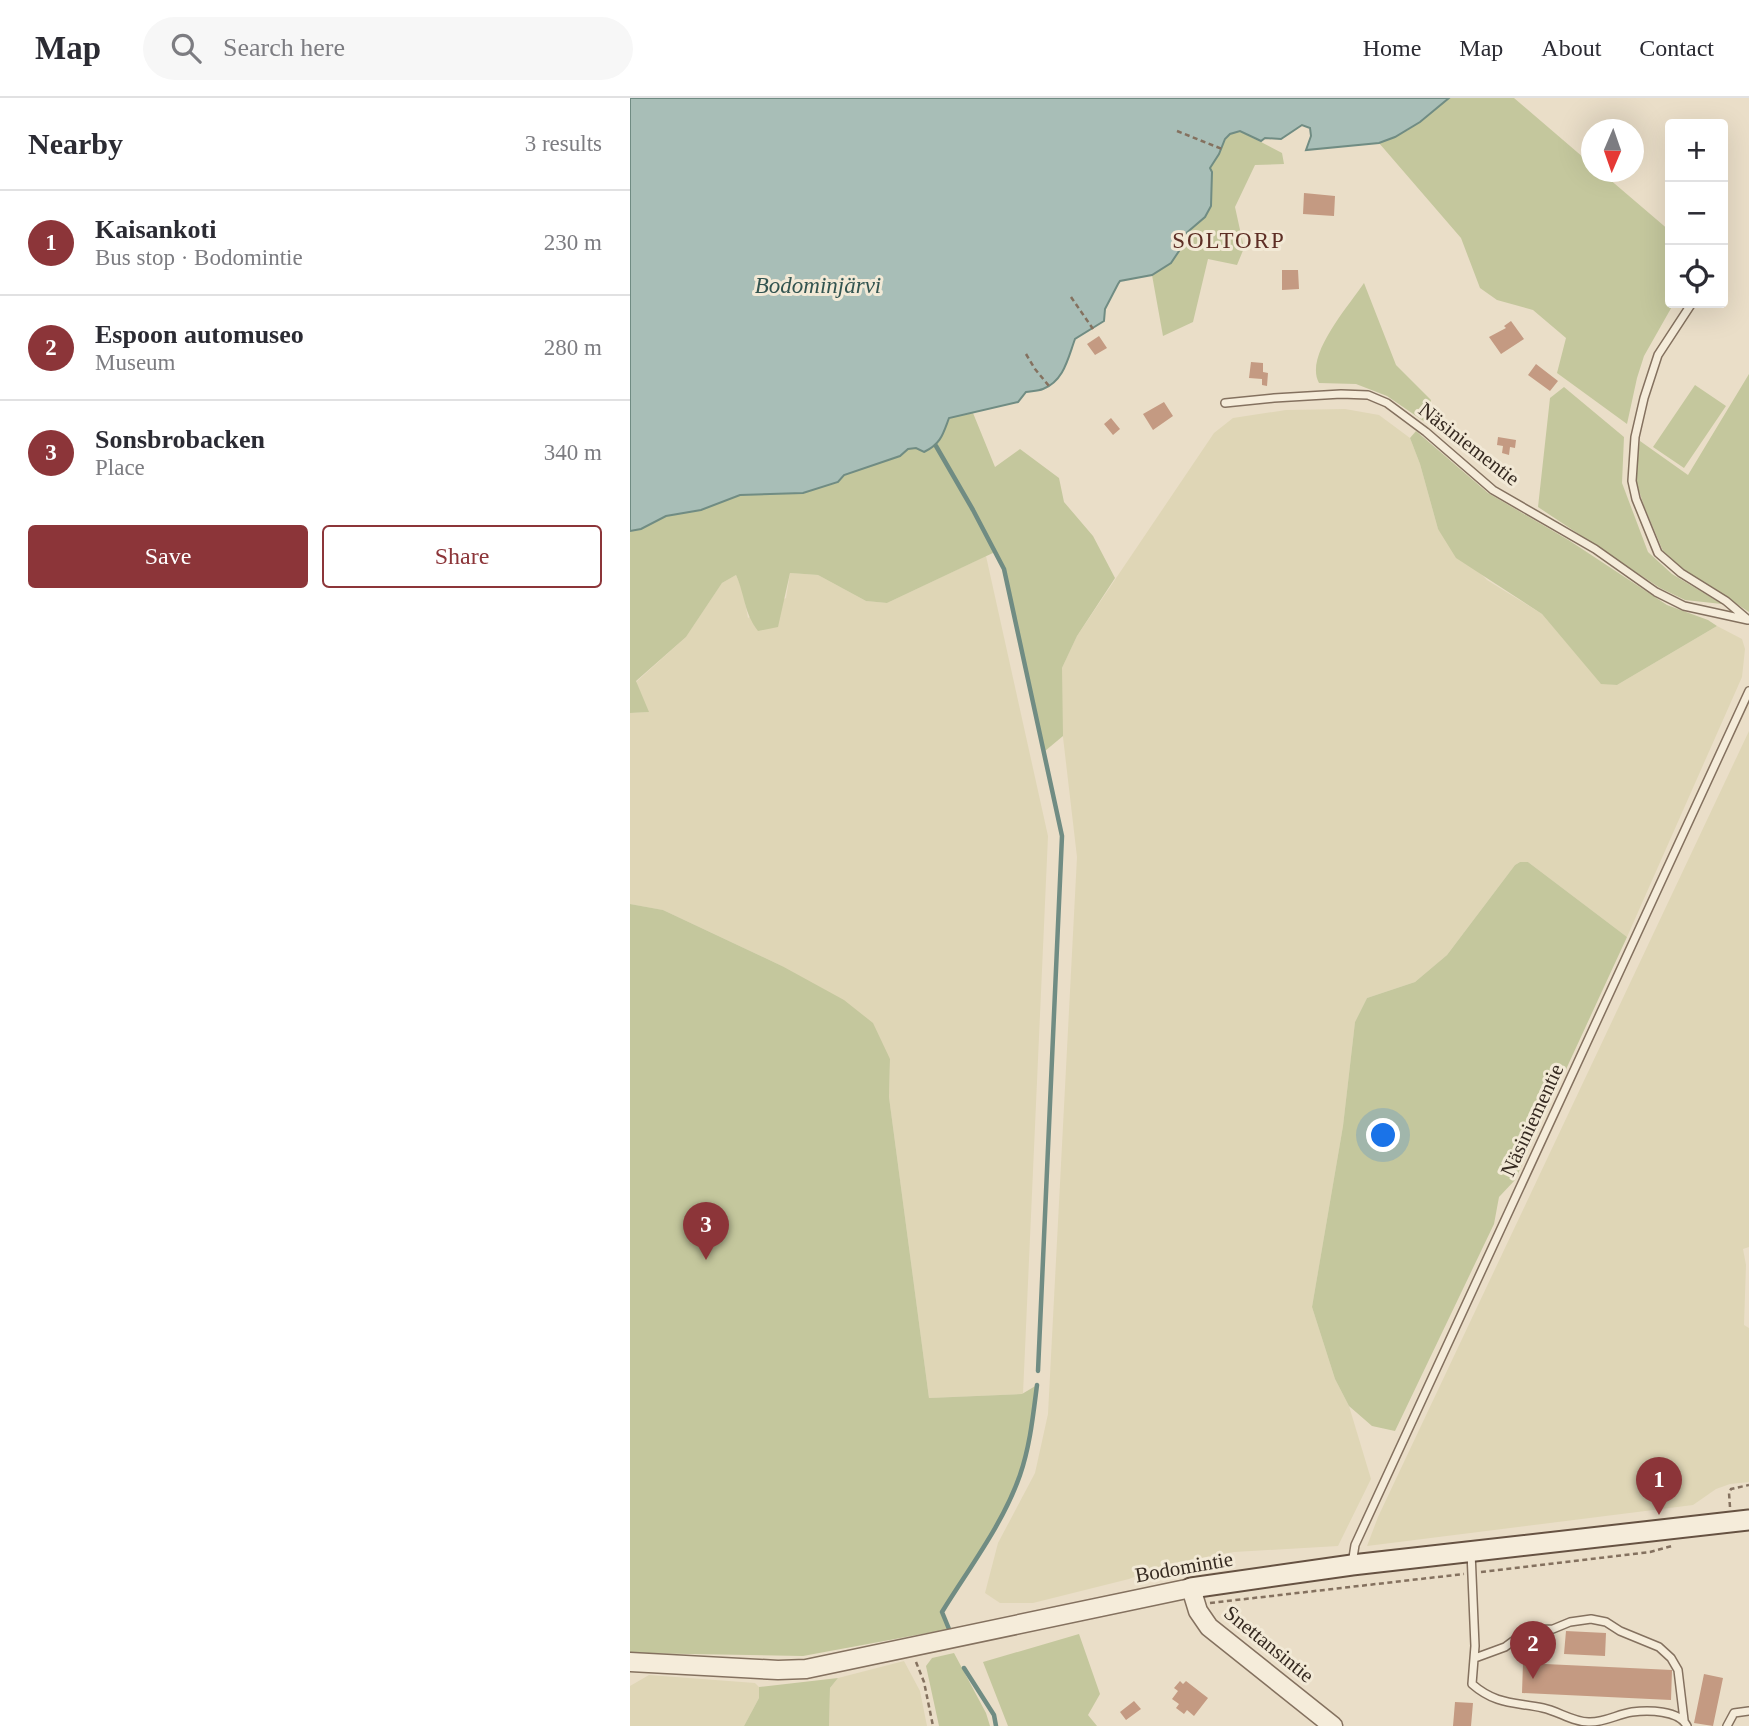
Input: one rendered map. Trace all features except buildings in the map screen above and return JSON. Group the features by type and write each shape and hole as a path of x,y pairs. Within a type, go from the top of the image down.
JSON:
{"main road":[{"name":"Bodomintie","path":"1191,1588 1352,1565 1749,1520"}],"street":[{"name":"Bodomintie","path":"630,1662 797,1669 1191,1588"},
{"name":"Snettansintie","path":"1191,1588 1198,1611 1209,1627 1334,1726"}],"lane":[{"path":"1689,308 1658,355 1635,437 1632,481 1636,499 1658,552 1681,573 1726,601 1749,620"},
{"name":"Näsiniementie","path":"1225,404 1341,394 1367,396 1387,403 1426,432 1493,490 1595,549 1656,592 1684,606 1749,620"},
{"name":"Näsiniementie","path":"1352,1565 1355,1545 1749,691"},
{"path":"1471,1551 1475,1658 1472,1684 1484,1694 1512,1705 1544,1708 1588,1723 1631,1712 1672,1714 1686,1723"},
{"path":"1475,1658 1506,1647 1528,1630 1553,1629 1570,1622 1591,1619 1606,1622 1620,1631 1659,1647 1671,1658 1678,1670 1686,1723"},
{"path":"1727,1726 1734,1713 1749,1711"}],"path":[{"path":"1177,131 1222,149"},
{"path":"1071,298 1093,329"},
{"path":"1026,354 1049,386"},
{"path":"1730,1510 1731,1489 1749,1485"},
{"path":"910,1647 924,1682 933,1726"}],"shaded area":[{"path":"1345,409 1379,415 1410,438 1438,529 1487,580 1542,614 1601,683 1617,685 1717,626 1742,639 1745,649 1742,677 1627,937 1528,862 1520,862 1447,955 1415,982 1367,998 1355,1022 1343,1126 1312,1307 1335,1379 1349,1406 1371,1479 1338,1546 1234,1552 1167,1564 1129,1579 1033,1603 1000,1603 985,1593 998,1543 1035,1473 1048,1414 1077,857 1061,720 1062,668 1077,636 1214,433 1233,418 1286,410"},
{"path":"986,556 1048,836 1023,1394 929,1398 889,1097 890,1059 782,966 663,910 630,904 630,713 648,712 636,682 686,637 722,583 736,575 743,592 748,618 786,598 790,573 818,575 866,601 887,603"},
{"path":"1749,731 1749,1247 1743,1249 1746,1265 1744,1325 1749,1328 1749,1482 1716,1489 1693,1505 1367,1546 1378,1517"},
{"path":"904,1661 920,1691 927,1726 829,1726 830,1688 838,1678"},
{"path":"649,1675 755,1683 759,1687 759,1698 744,1726 630,1726 630,1686"}],"green space":[{"path":"1449,98 1514,98 1581,155 1581,182 1613,182 1665,227 1665,308 1671,308 1644,356 1627,424 1557,373 1566,338 1533,310 1497,300 1480,288 1461,238 1379,143 1408,130"},
{"path":"1240,131 1282,153 1284,164 1255,165 1235,207 1244,248 1237,265 1208,259 1193,322 1163,336 1152,275 1171,263 1179,251 1184,235 1205,217 1211,206 1211,164 1225,140"},
{"path":"1364,283 1396,365 1431,400 1430,416 1425,422 1387,396 1356,384 1319,383 1317,359 1322,346"},
{"path":"1749,374 1749,612 1682,568 1663,551 1635,478 1640,441 1688,475"},
{"path":"1695,385 1726,406 1684,468 1653,447"},
{"path":"1564,387 1624,437 1622,483 1648,552 1672,574 1722,604 1685,600 1660,588 1538,507 1550,398"},
{"path":"973,413 995,467 1020,449 1059,478 1064,502 1093,536 1115,578 1077,636 1062,668 1063,736 1045,751 1004,569 995,552 887,603 866,601 818,575 790,573 778,627 758,631 750,617 736,575 722,583 686,637 636,681 649,712 630,713 630,531 641,529 666,516 701,510 740,495 803,493 838,482 844,475 916,448 948,418"},
{"path":"1416,431 1488,493 1570,541 1667,605 1717,626 1617,685 1601,684 1542,614 1456,558 1438,529 1410,438"},
{"path":"1520,862 1528,862 1627,937 1515,1180 1499,1197 1494,1224 1395,1431 1372,1426 1349,1406 1335,1379 1312,1307 1343,1126 1355,1022 1367,998 1415,982 1447,955"},
{"path":"630,904 663,910 782,966 844,1000 873,1023 890,1059 889,1097 929,1398 1022,1394 1037,1385 1029,1442 1020,1475 995,1528 942,1612 949,1629 803,1656 630,1653"},
{"path":"1079,1634 1100,1694 1088,1715 1097,1726 1008,1726 983,1662"},
{"path":"954,1653 986,1713 990,1726 939,1726 926,1666 932,1658"},
{"path":"838,1678 830,1688 829,1726 744,1726 759,1698 759,1687"}],"water":[{"name":"Bodominjärvi","path":"630,98 1449,98 1420,122 1379,143 1306,150 1311,136 1310,128 1302,125 1281,139 1265,138 1261,141 1240,131 1230,134 1210,168 1211,206 1205,217 1184,235 1179,251 1171,263 1152,275 1120,281 1105,309 1104,321 1075,339 1061,375 1050,385 1041,390 1026,392 1018,402 949,418 941,438 930,449 924,452 916,448 908,449 900,456 844,475 838,482 803,493 740,495 701,510 666,516 641,529 630,531"}],"waterway":[{"path":"936,446 1004,569 1062,836 1038,1371"},
{"path":"949,1629 942,1612 995,1528 1020,1475 1029,1442 1037,1385"},
{"path":"964,1668 994,1715 996,1726"}],"place":[{"name":"Sonsbrobacken","path":"706,1260"},
{"name":"Kaisankoti","path":"1659,1515"},
{"name":"Espoon automuseo","path":"1533,1679"}],"district":[{"name":"SOLTORP","path":"1229,240"}]}
